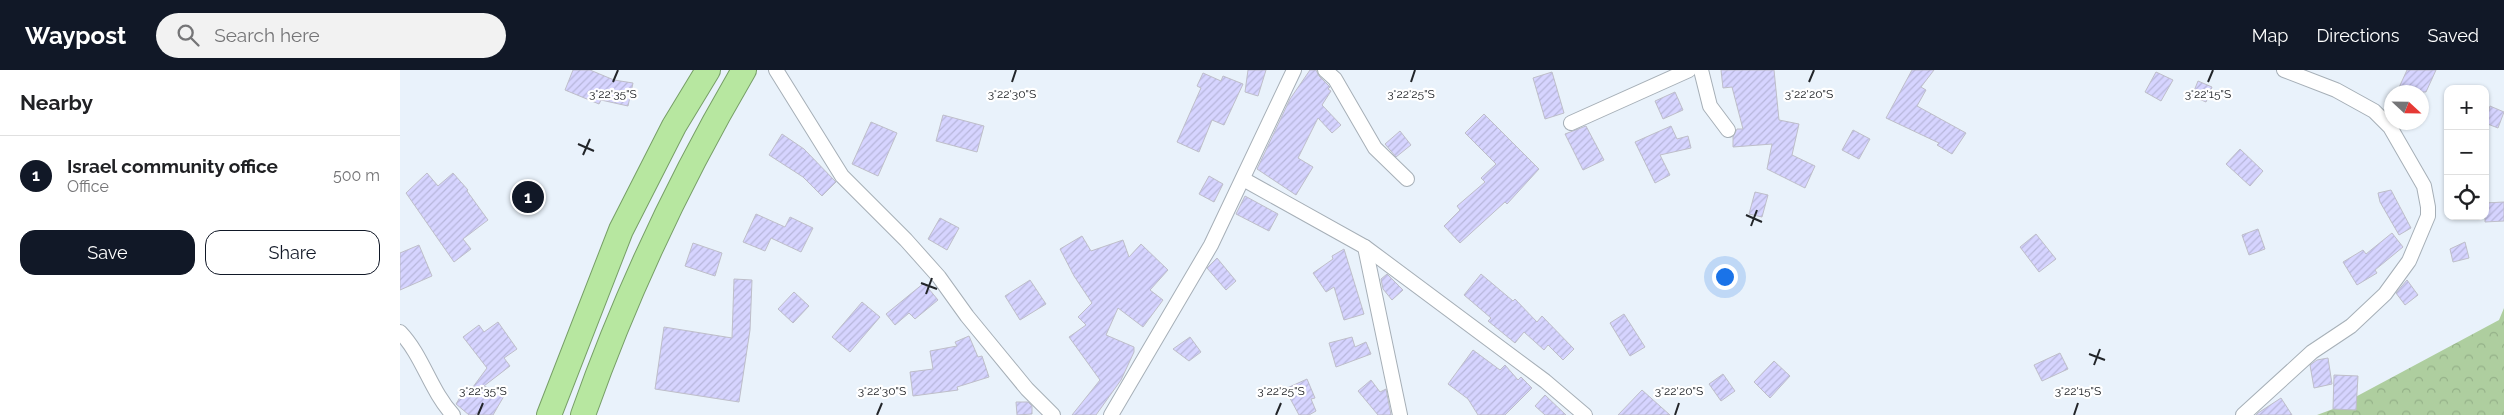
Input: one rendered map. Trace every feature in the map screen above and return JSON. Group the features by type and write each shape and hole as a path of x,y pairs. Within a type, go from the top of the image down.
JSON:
{"highway":[{"path":"549,415 621,230 674,126 708,70"},
{"path":"583,415 607,346 659,233 711,126 744,70"}],"street":[{"path":"776,70 842,176 906,240 939,277 967,316 1027,390 1053,415"},
{"path":"1111,415 1211,245 1294,70"},
{"path":"1325,70 1335,79 1375,148 1407,179"},
{"path":"1570,123 1690,70"},
{"path":"1701,70 1710,106 1728,130"},
{"path":"2243,415 2312,352 2351,326 2385,294 2408,261 2428,216 2424,186 2390,127 2374,111 2336,90 2284,70"},
{"path":"1243,179 1366,247 1530,370 1585,415"},
{"path":"1366,247 1400,415"},
{"path":"400,332 418,356 438,395 453,415"}],"green space":[{"path":"2504,308 2504,415 2317,415 2333,409 2499,320"}],"building":[{"path":"573,70 590,70 614,80 633,83 628,106 601,100 599,104 565,90"},
{"path":"1248,70 1266,70 1258,96 1245,92"},
{"path":"1310,70 1316,70 1330,87 1328,89 1331,91 1322,105 1341,125 1332,133 1318,118 1298,158 1313,167 1296,195 1257,169 1290,99"},
{"path":"1721,70 1774,70 1779,120 1799,124 1792,155 1815,166 1805,188 1767,169 1772,144 1733,147 1733,137 1737,129 1743,129 1732,87 1723,88"},
{"path":"1912,70 1934,70 1921,87 1926,90 1917,106 1966,133 1952,154 1937,145 1939,143 1886,118"},
{"path":"2407,70 2436,70 2429,85 2400,85"},
{"path":"1552,72 1564,113 1545,119 1533,78"},
{"path":"2156,72 2173,80 2161,101 2145,92"},
{"path":"1203,73 1221,81 1223,76 1243,84 1224,125 1212,120 1199,152 1177,142 1201,88 1197,86"},
{"path":"2198,81 2212,87 2206,102 2192,96"},
{"path":"1675,92 1683,110 1663,119 1655,101"},
{"path":"2490,106 2504,112 2498,128 2489,125"},
{"path":"1484,114 1539,169 1507,204 1505,202 1460,243 1444,226 1460,210 1457,206 1485,182 1481,178 1496,164 1465,133"},
{"path":"943,115 984,126 977,152 936,141"},
{"path":"871,122 897,133 878,176 852,164"},
{"path":"1586,126 1604,160 1583,170 1565,134"},
{"path":"1671,126 1677,139 1688,136 1691,148 1660,155 1670,175 1655,183 1635,142"},
{"path":"1853,130 1870,139 1859,159 1842,150"},
{"path":"1400,131 1411,145 1396,157 1385,144"},
{"path":"782,134 804,149 836,182 822,196 803,177 769,155"},
{"path":"2240,149 2263,171 2250,186 2226,164"},
{"path":"427,173 438,186 453,173 468,190 488,220 463,239 471,249 454,262 406,193"},
{"path":"1209,176 1223,184 1214,202 1199,194"},
{"path":"2391,190 2411,228 2399,235 2380,202 2378,193"},
{"path":"1755,192 1768,195 1762,217 1749,214"},
{"path":"1245,196 1278,214 1269,231 1236,214"},
{"path":"2504,202 2504,221 2485,222 2485,220 2489,220 2489,203"},
{"path":"756,214 785,227 790,217 813,228 801,252 771,238 765,251 743,242"},
{"path":"940,218 959,228 947,250 928,239"},
{"path":"2258,229 2265,249 2249,255 2242,235"},
{"path":"2392,233 2403,247 2375,270 2377,273 2357,285 2343,262 2363,250 2366,254"},
{"path":"2036,234 2056,259 2039,272 2020,247"},
{"path":"1082,236 1091,251 1123,240 1129,257 1141,244 1168,270 1150,290 1163,300 1143,327 1118,308 1106,335 1134,347 1134,352 1121,380 1096,415 1072,415 1100,380 1069,337 1086,325 1078,317 1092,303 1074,276 1060,249"},
{"path":"2465,242 2469,258 2453,262 2450,249"},
{"path":"693,243 722,253 715,276 685,266"},
{"path":"419,245 432,276 400,290 400,253"},
{"path":"1344,249 1364,314 1344,320 1334,287 1326,292 1313,273 1333,259 1332,256"},
{"path":"1217,258 1236,281 1226,290 1207,268"},
{"path":"1387,274 1403,290 1392,300 1383,289 1381,279"},
{"path":"1481,274 1513,301 1515,299 1537,322 1542,316 1574,349 1563,360 1548,345 1544,350 1524,332 1515,343 1488,321 1491,318 1464,295"},
{"path":"734,279 752,280 750,330 739,402 655,389 664,327 732,338"},
{"path":"1030,280 1046,304 1020,320 1005,296"},
{"path":"2407,280 2418,295 2405,305 2396,293"},
{"path":"924,283 938,300 915,319 909,313 895,325 886,314"},
{"path":"794,292 809,306 793,323 778,309"},
{"path":"862,302 880,317 850,352 832,337"},
{"path":"1624,314 1645,347 1630,356 1610,323"},
{"path":"498,322 517,349 504,358 510,366 484,386 504,396 493,415 469,415 456,404 465,389 470,391 487,368 463,337 479,325 484,332"},
{"path":"969,336 978,357 982,356 989,377 957,387 958,390 913,396 910,372 933,369 930,351 957,346 955,342"},
{"path":"1190,337 1201,352 1189,361 1173,349"},
{"path":"1352,337 1355,347 1366,342 1371,354 1336,367 1329,343"},
{"path":"1473,350 1500,370 1505,365 1518,380 1521,377 1532,388 1505,415 1478,415 1468,399 1448,384"},
{"path":"2060,353 2068,369 2042,381 2034,365"},
{"path":"2328,358 2332,384 2314,388 2310,365 2317,360"},
{"path":"1774,361 1790,376 1770,398 1754,382"},
{"path":"1723,374 1735,391 1721,401 1709,384"},
{"path":"2334,375 2358,376 2356,410 2333,409"},
{"path":"1307,379 1315,398 1311,399 1316,411 1309,415 1299,415 1285,389"},
{"path":"1371,380 1380,392 1386,389 1391,415 1378,415 1358,391"},
{"path":"1642,390 1670,415 1618,415"},
{"path":"1545,395 1566,415 1545,415 1535,406"},
{"path":"2281,398 2292,415 2256,415 2258,413"},
{"path":"1016,402 1028,402 1032,406 1032,414 1017,415"}],"place":[{"name":"Israel community office","path":"528,197"}]}
